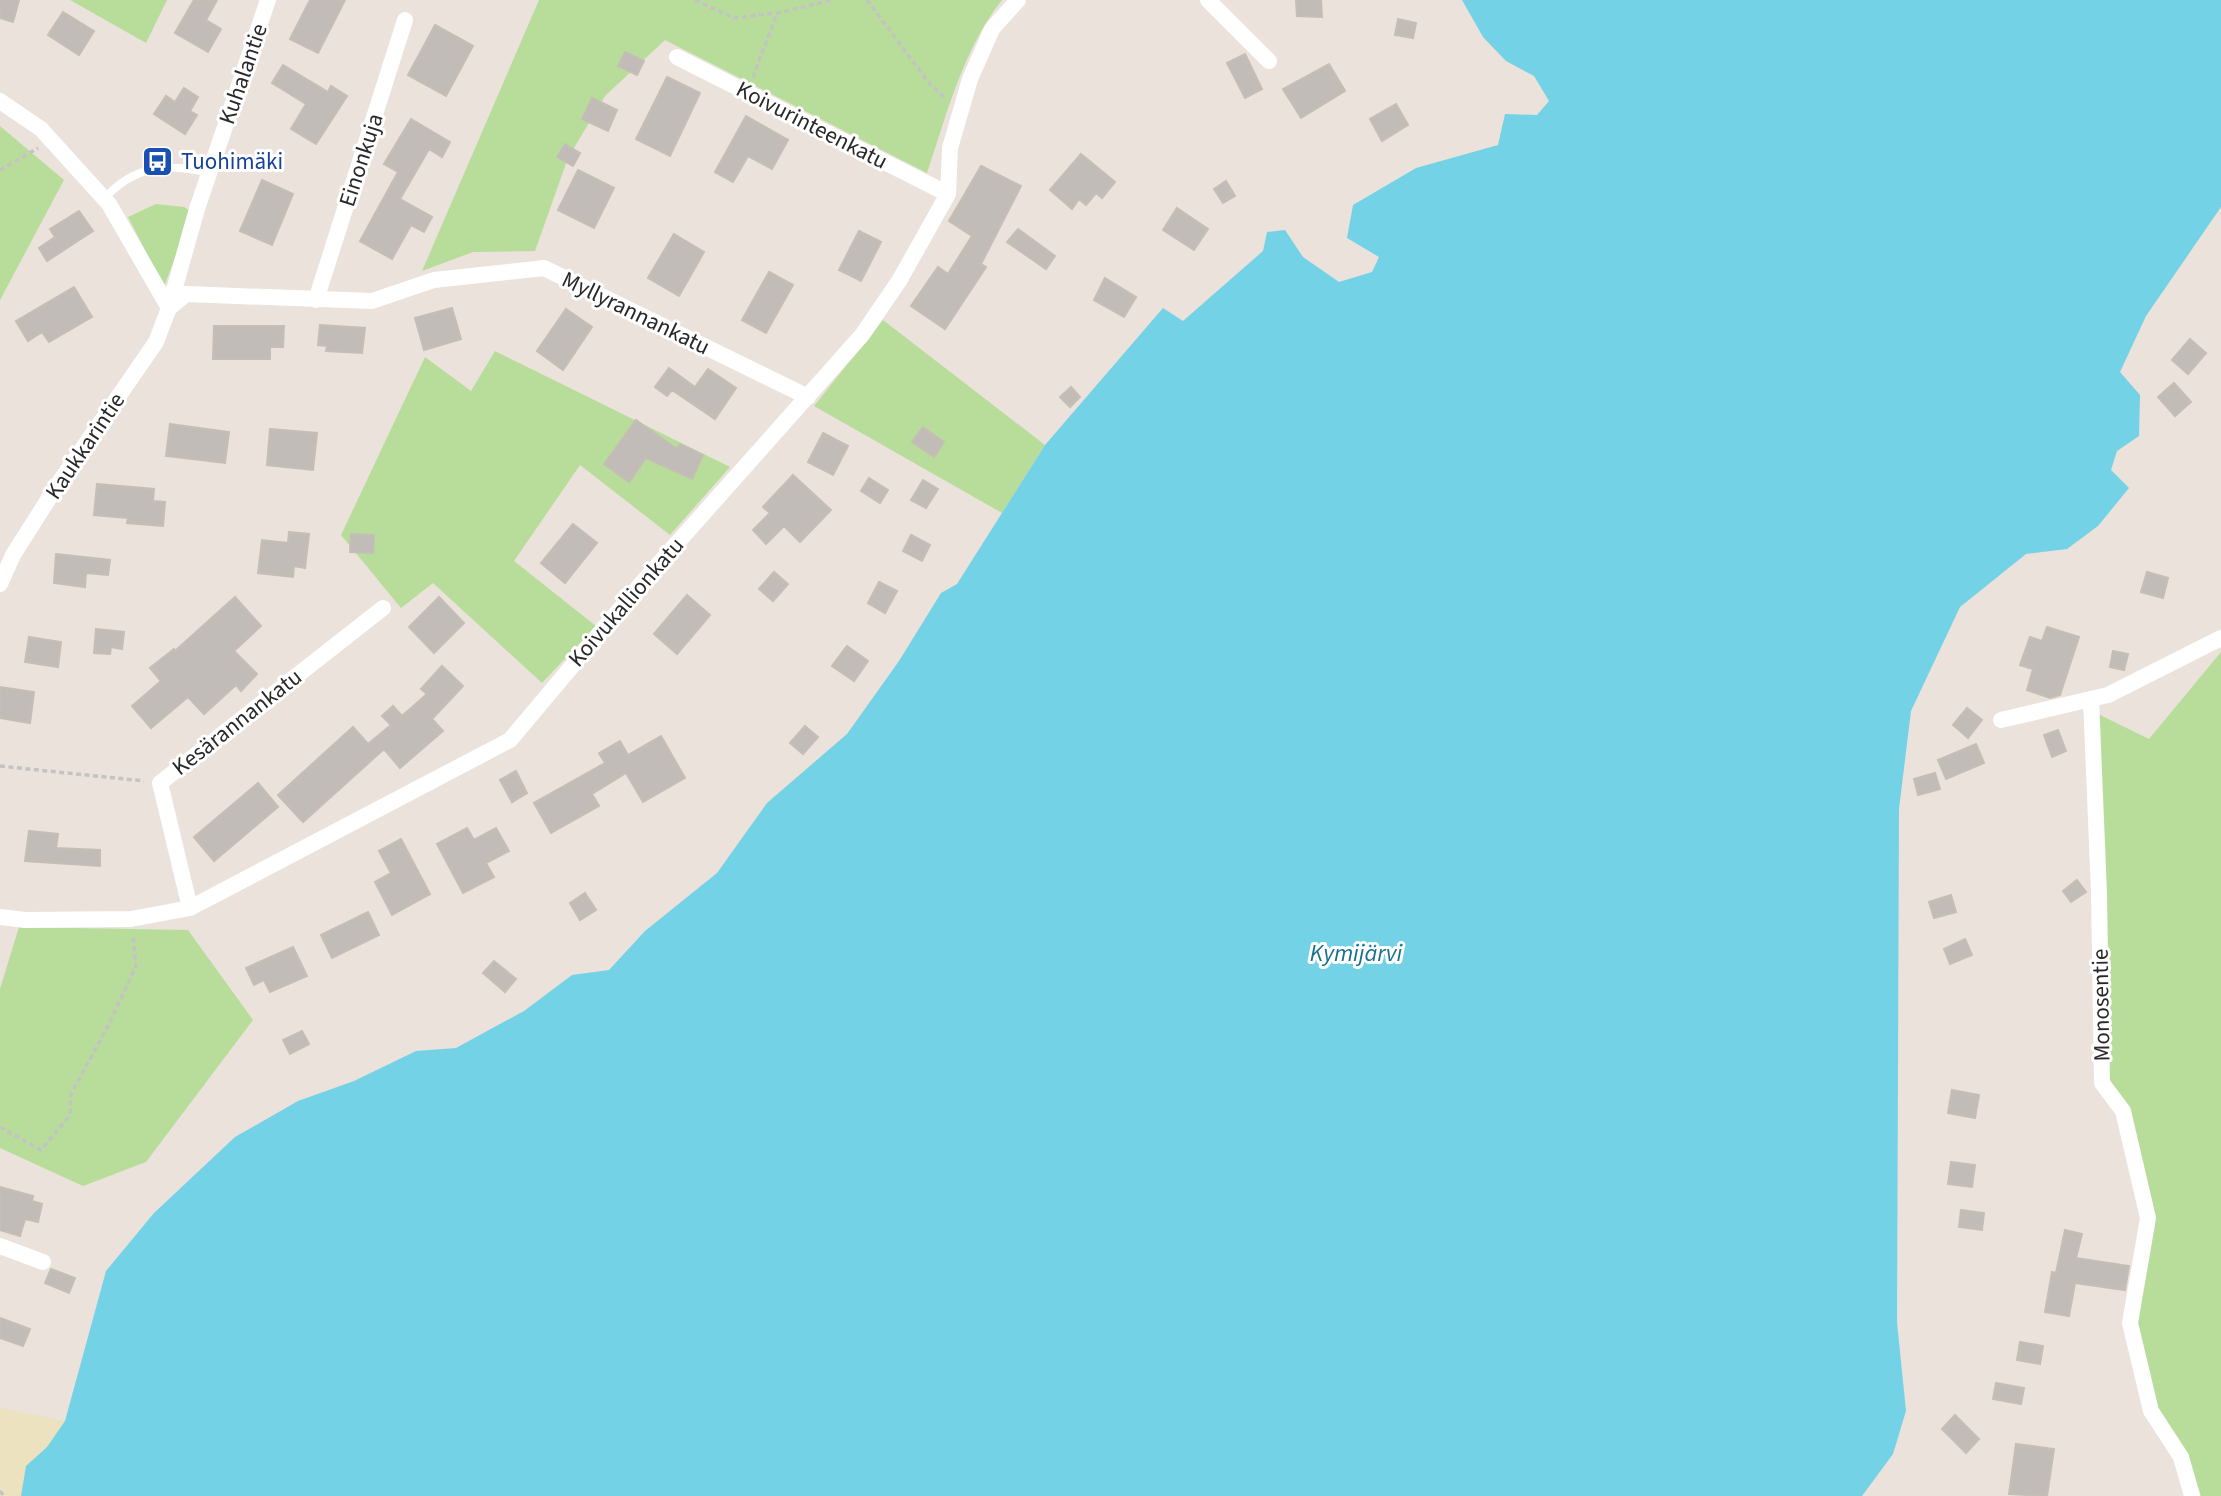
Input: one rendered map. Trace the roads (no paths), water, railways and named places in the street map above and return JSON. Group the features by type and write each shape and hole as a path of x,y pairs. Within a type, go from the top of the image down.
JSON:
{"street":[{"name":"Kuhalantie","path":"169,308 209,173 268,0"},
{"name":"Koivukallionkatu","path":"0,916 25,920 131,919 190,908 510,740 646,578 808,397 869,324 899,281 948,194 950,148 970,79 992,29 1018,0"},
{"path":"1208,0 1269,61"},
{"name":"Einonkuja","path":"316,300 405,20"},
{"name":"Koivurinteenkatu","path":"677,57 948,194"},
{"path":"0,101 41,129 104,199 169,308"},
{"name":"Myllyrannankatu","path":"169,308 186,295 372,301 434,280 544,268 808,397"},
{"name":"Kaukkarintie","path":"0,584 13,555 58,484 156,342 169,308"},
{"name":"Kesärannankatu","path":"190,908 160,783 383,608"},
{"path":"2001,720 2108,695 2221,638"},
{"name":"Monosentie","path":"2091,699 2099,893 2102,1083 2123,1111 2148,1218 2130,1323 2151,1411 2181,1457 2192,1496"},
{"path":"0,1246 43,1262"}],"lane":[{"path":"104,199 130,178 156,167 184,167 209,173"}],"water":[{"name":"Kymijärvi","path":"1462,0 2221,0 2221,207 2146,316 2120,372 2140,395 2139,436 2117,451 2111,470 2129,488 2098,526 2067,549 2026,554 1960,607 1911,711 1899,809 1897,1322 1906,1411 1893,1454 1862,1496 21,1496 26,1466 47,1447 65,1421 106,1271 154,1213 235,1137 298,1101 354,1081 416,1051 456,1048 524,1011 572,975 609,970 645,931 717,873 767,803 847,734 899,661 941,593 957,584 1045,445 1163,308 1183,321 1263,251 1267,232 1285,230 1303,257 1339,282 1372,272 1379,257 1347,238 1353,205 1416,168 1498,145 1505,114 1537,115 1549,101 1534,76 1506,61 1483,37"}],"place":[{"name":"Tuohimäki","path":"158,161"}]}
